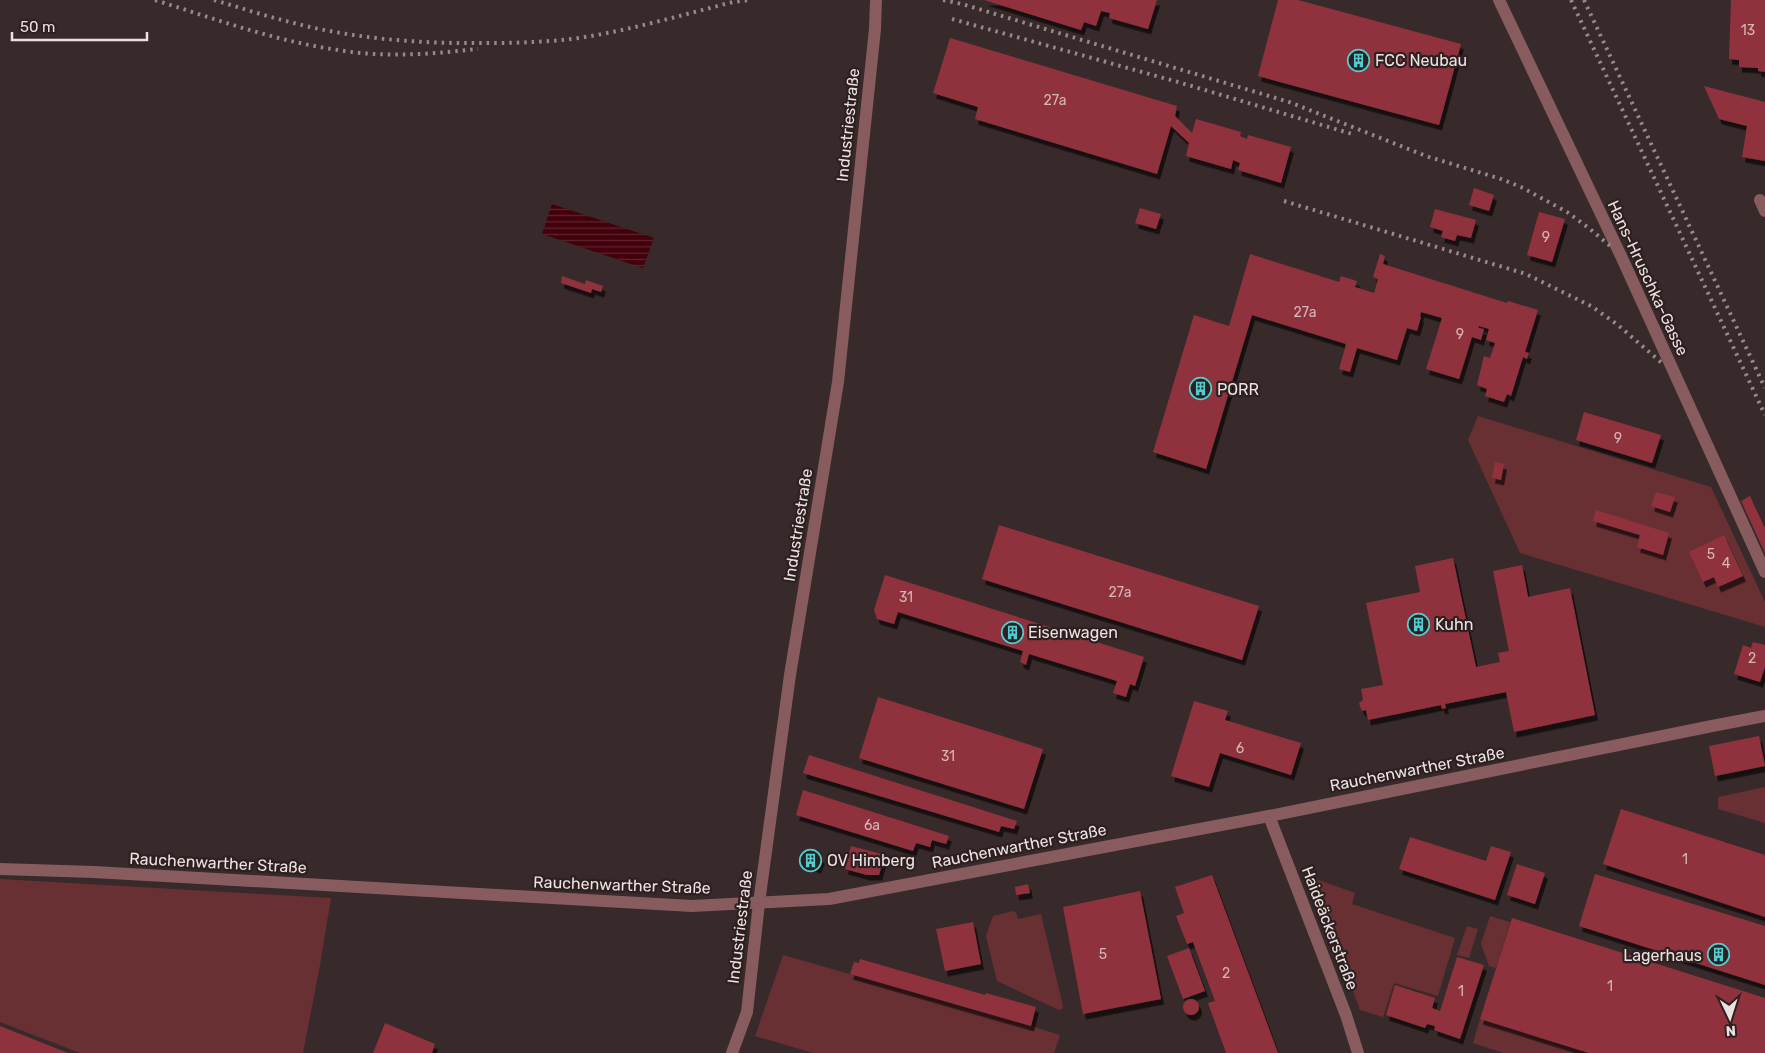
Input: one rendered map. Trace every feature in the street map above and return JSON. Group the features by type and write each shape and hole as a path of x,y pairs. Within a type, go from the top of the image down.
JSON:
{"street":[{"name":"Industriestraße","path":"732,1053 747,1012 759,903 790,674 838,382 873,48 876,0"},
{"name":"Hans-Hruschka-Gasse","path":"1499,0 1621,256 1765,572"},
{"name":"Rauchenwarther Straße","path":"0,869 94,872 692,906 830,898 1269,816 1765,716"},
{"name":"Haideäckerstraße","path":"1269,816 1346,1015 1358,1053"}],"shaded area":[{"path":"552,204 654,238 643,268 542,234"},
{"path":"1478,416 1711,487 1765,602 1765,627 1520,553 1468,440"},
{"path":"1765,787 1765,823 1718,809 1718,797"},
{"path":"0,879 331,898 303,1053 80,1053 0,1022"},
{"path":"1316,879 1355,893 1352,904 1455,938 1438,996 1394,983 1383,1017 1360,1010 1317,894"},
{"path":"1013,911 1018,919 1041,914 1063,1006 1062,1009 1059,1010 997,981 986,936 993,916"},
{"path":"1490,916 1510,922 1496,968 1489,966 1481,944"},
{"path":"1467,926 1478,929 1469,958 1457,955"},
{"path":"783,955 1060,1035 1054,1053 813,1053 755,1036"},
{"path":"1480,1019 1589,1053 1503,1053 1473,1043"}],"building":[{"path":"984,0 1157,0 1148,29 1109,18 1110,13 1101,11 1096,26 1084,22 1081,30"},
{"name":"FCC Neubau","path":"1278,0 1298,0 1461,44 1439,125 1258,76"},
{"path":"1731,0 1765,0 1765,72 1758,71 1758,68 1739,67 1739,60 1729,59"},
{"path":"950,38 1177,106 1175,116 1192,133 1196,119 1241,132 1240,136 1247,139 1248,135 1291,147 1281,183 1238,170 1240,163 1233,160 1231,169 1186,156 1189,143 1171,126 1157,174 975,119 978,107 933,93"},
{"path":"1704,86 1765,102 1765,161 1742,157 1747,126 1719,119"},
{"path":"1474,188 1494,195 1489,211 1469,205"},
{"path":"1140,208 1161,214 1156,229 1135,223"},
{"path":"1435,209 1476,220 1471,238 1457,235 1455,241 1441,237 1443,231 1430,227"},
{"path":"1539,212 1565,219 1552,262 1527,255"},
{"path":"1250,254 1339,282 1341,276 1357,281 1355,287 1374,293 1378,279 1373,277 1380,254 1385,256 1383,264 1507,303 1508,301 1538,310 1525,352 1529,353 1527,359 1523,357 1511,396 1507,394 1504,402 1485,396 1487,389 1477,385 1484,356 1490,358 1495,343 1486,340 1489,329 1479,326 1478,328 1484,329 1481,340 1472,337 1459,379 1426,369 1442,318 1421,312 1417,331 1407,328 1397,360 1357,348 1350,372 1339,369 1346,344 1252,315 1206,469 1153,452 1194,315 1229,326"},
{"path":"562,276 585,284 586,280 603,286 601,292 592,289 591,293 561,283"},
{"path":"1584,412 1661,435 1652,463 1576,440"},
{"path":"1495,462 1504,464 1501,480 1492,478"},
{"path":"1656,492 1675,497 1670,512 1651,506"},
{"path":"1750,496 1765,528 1765,553 1741,501"},
{"path":"1596,510 1669,533 1663,555 1637,547 1640,535 1593,521"},
{"path":"999,525 1259,606 1242,660 982,579"},
{"path":"1724,535 1743,576 1718,587 1714,577 1703,582 1689,552"},
{"name":"Kuhn","path":"1453,558 1476,667 1500,662 1498,653 1509,651 1493,571 1522,565 1528,597 1570,588 1595,715 1514,732 1506,692 1445,704 1446,708 1442,709 1441,705 1368,720 1366,710 1363,711 1361,709 1359,703 1363,700 1361,689 1383,685 1366,603 1420,592 1415,566"},
{"name":"Eisenwagen","path":"885,575 1144,657 1135,686 1130,684 1126,697 1113,693 1117,681 1029,654 1026,665 1020,662 1023,651 898,612 894,624 877,619 874,610"},
{"path":"1753,642 1765,645 1765,667 1760,682 1734,674 1743,645 1751,648"},
{"path":"878,697 1043,749 1024,809 859,758"},
{"path":"1194,701 1228,711 1225,720 1301,743 1291,775 1220,753 1209,787 1171,776"},
{"path":"1759,736 1765,766 1715,776 1709,746"},
{"path":"809,755 1017,821 1014,829 1001,826 999,832 803,773"},
{"path":"803,790 949,836 946,844 932,840 930,847 916,843 913,851 796,815"},
{"path":"1621,809 1765,855 1765,917 1603,864"},
{"path":"1410,837 1486,861 1491,846 1511,852 1495,900 1399,869"},
{"path":"851,846 885,855 879,875 867,875 845,869"},
{"name":"OV Himberg","path":"803,851 822,858 818,868 800,862"},
{"path":"1517,864 1545,873 1535,904 1507,895"},
{"name":"Lagerhaus","path":"1595,874 1765,926 1765,985 1579,926"},
{"path":"1212,875 1278,1053 1226,1053 1208,1003 1215,1001 1193,942 1187,944 1176,916 1184,913 1175,887"},
{"path":"1028,884 1030,893 1016,895 1015,887"},
{"path":"1140,891 1161,999 1083,1014 1063,907"},
{"path":"1512,918 1765,998 1765,1053 1589,1053 1480,1019"},
{"path":"973,922 981,964 945,971 936,929"},
{"path":"1189,948 1205,991 1183,999 1167,956"},
{"path":"1457,957 1484,965 1460,1039 1434,1030 1435,1026 1427,1024 1425,1028 1386,1015 1395,985 1435,998 1432,1008 1440,1011"},
{"path":"860,959 985,995 986,993 1036,1007 1031,1026 850,974 854,962 859,963"},
{"path":"1191,999 1197,1001 1199,1007 1197,1013 1191,1015 1185,1013 1183,1007 1185,1001"},
{"path":"385,1023 435,1044 432,1053 373,1053"},
{"path":"0,1026 68,1053 0,1053"}],"railway":[{"path":"155,0 268,35 338,50 390,55 478,49"},
{"path":"214,0 277,19 336,32 387,39 463,43 511,43 579,38 637,27 733,2 749,0"},
{"path":"943,0 962,4 1289,102 1426,156 1501,179 1521,187 1567,212 1610,246"},
{"path":"1571,0 1765,415"},
{"path":"1584,0 1765,388"},
{"path":"952,19 1178,82 1352,134"},
{"path":"1284,201 1526,274 1591,306 1618,325 1663,364"}],"place":[{"name":"FCC Neubau","path":"1359,60"},
{"name":"PORR","path":"1201,389"},
{"name":"Kuhn","path":"1419,624"},
{"name":"Eisenwagen","path":"1012,632"},
{"name":"OV Himberg","path":"811,860"},
{"name":"Lagerhaus","path":"1718,955"}]}
